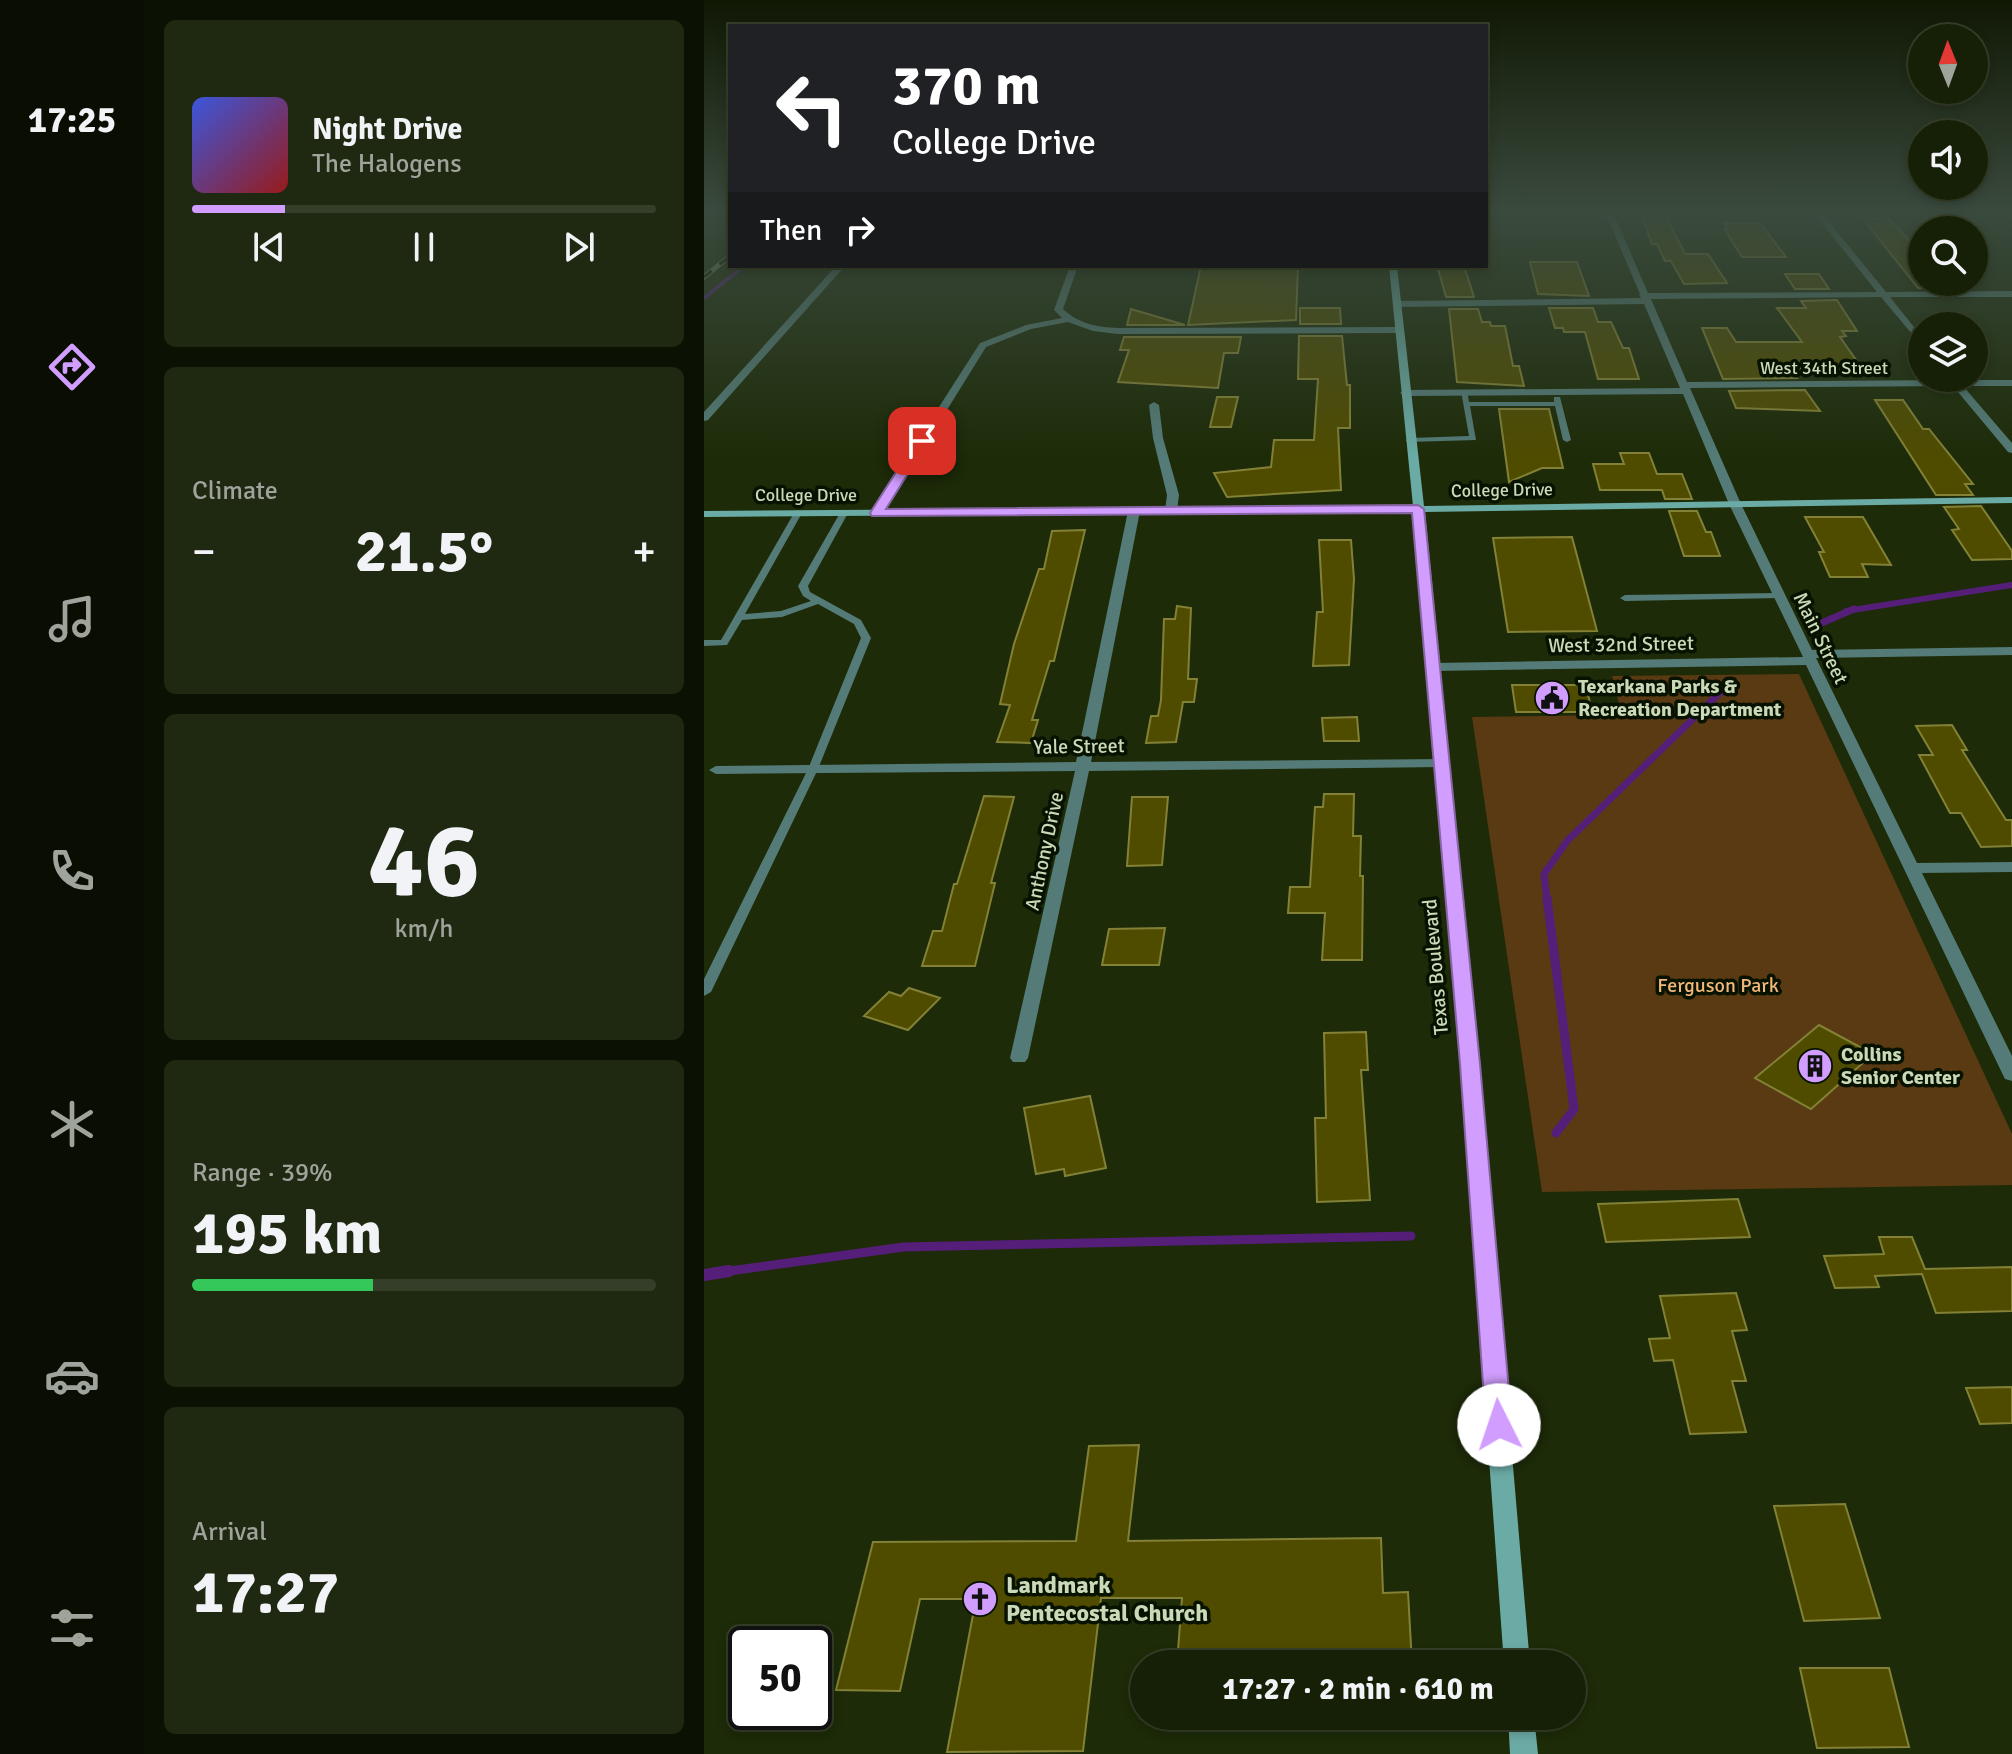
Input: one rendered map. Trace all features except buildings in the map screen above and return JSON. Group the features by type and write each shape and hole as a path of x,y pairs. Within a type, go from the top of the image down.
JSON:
{"main road":[{"name":"Texas Boulevard","path":"1396,294 1481,1185 1516,1650"},
{"name":"College Drive","path":"704,514 1418,509 2012,500"},
{"path":"1522,1730 1524,1754"}],"street":[{"path":"704,418 816,294"},
{"path":"1064,294 1058,310 1067,320 1085,328 1118,331 1398,330"},
{"name":"Main Street","path":"1642,294 1807,658 2012,1075"},
{"path":"1397,304 2012,294"},
{"path":"1883,295 1908,326"},
{"path":"877,513 983,345 1004,334 1067,320"},
{"name":"West 34th Street","path":"1405,393 1465,398 1555,392 1908,382"},
{"name":"West 34th Street","path":"1988,382 2012,383"},
{"path":"1962,392 2012,450"},
{"path":"1154,405 1158,438 1173,495 1171,511"},
{"name":"Anthony Drive","path":"1019,1058 1083,766 1134,511"},
{"name":"West 32nd Street","path":"1433,667 2012,651"},
{"name":"Yale Street","path":"716,770 1443,763"},
{"path":"1911,868 2012,867"}],"lane":[{"path":"1555,392 1567,440"},
{"path":"1410,440 1473,438 1465,398 1558,404"},
{"path":"704,643 724,643 798,513"},
{"path":"704,992 813,769 866,638 858,622 806,594 803,586 844,513"},
{"path":"1625,598 1779,596"},
{"path":"739,617 782,614 819,601"}],"green space":[{"name":"Ferguson Park","path":"1799,674 2012,1134 2012,1185 1542,1192 1472,717 1622,715 1612,676"}],"waterway":[{"path":"704,298 709,294"},
{"path":"1851,610 2012,585"},
{"path":"1817,625 1851,610"},
{"path":"1846,611 1851,610"},
{"path":"1547,900 1544,874 1567,841 1732,681"},
{"path":"1547,898 1574,1109 1556,1133"},
{"path":"726,1272 904,1247 1411,1236"},
{"path":"704,1275 726,1272"},
{"path":"715,1273 726,1272"}],"place":[{"name":"Texarkana Parks & Recreation Department","path":"1552,698"},
{"name":"Collins Senior Center","path":"1815,1066"},
{"name":"Landmark Pentecostal Church","path":"980,1599"}],"route":[{"path":"922,441 877,513 1418,509 1481,1185 1499,1425"}]}
